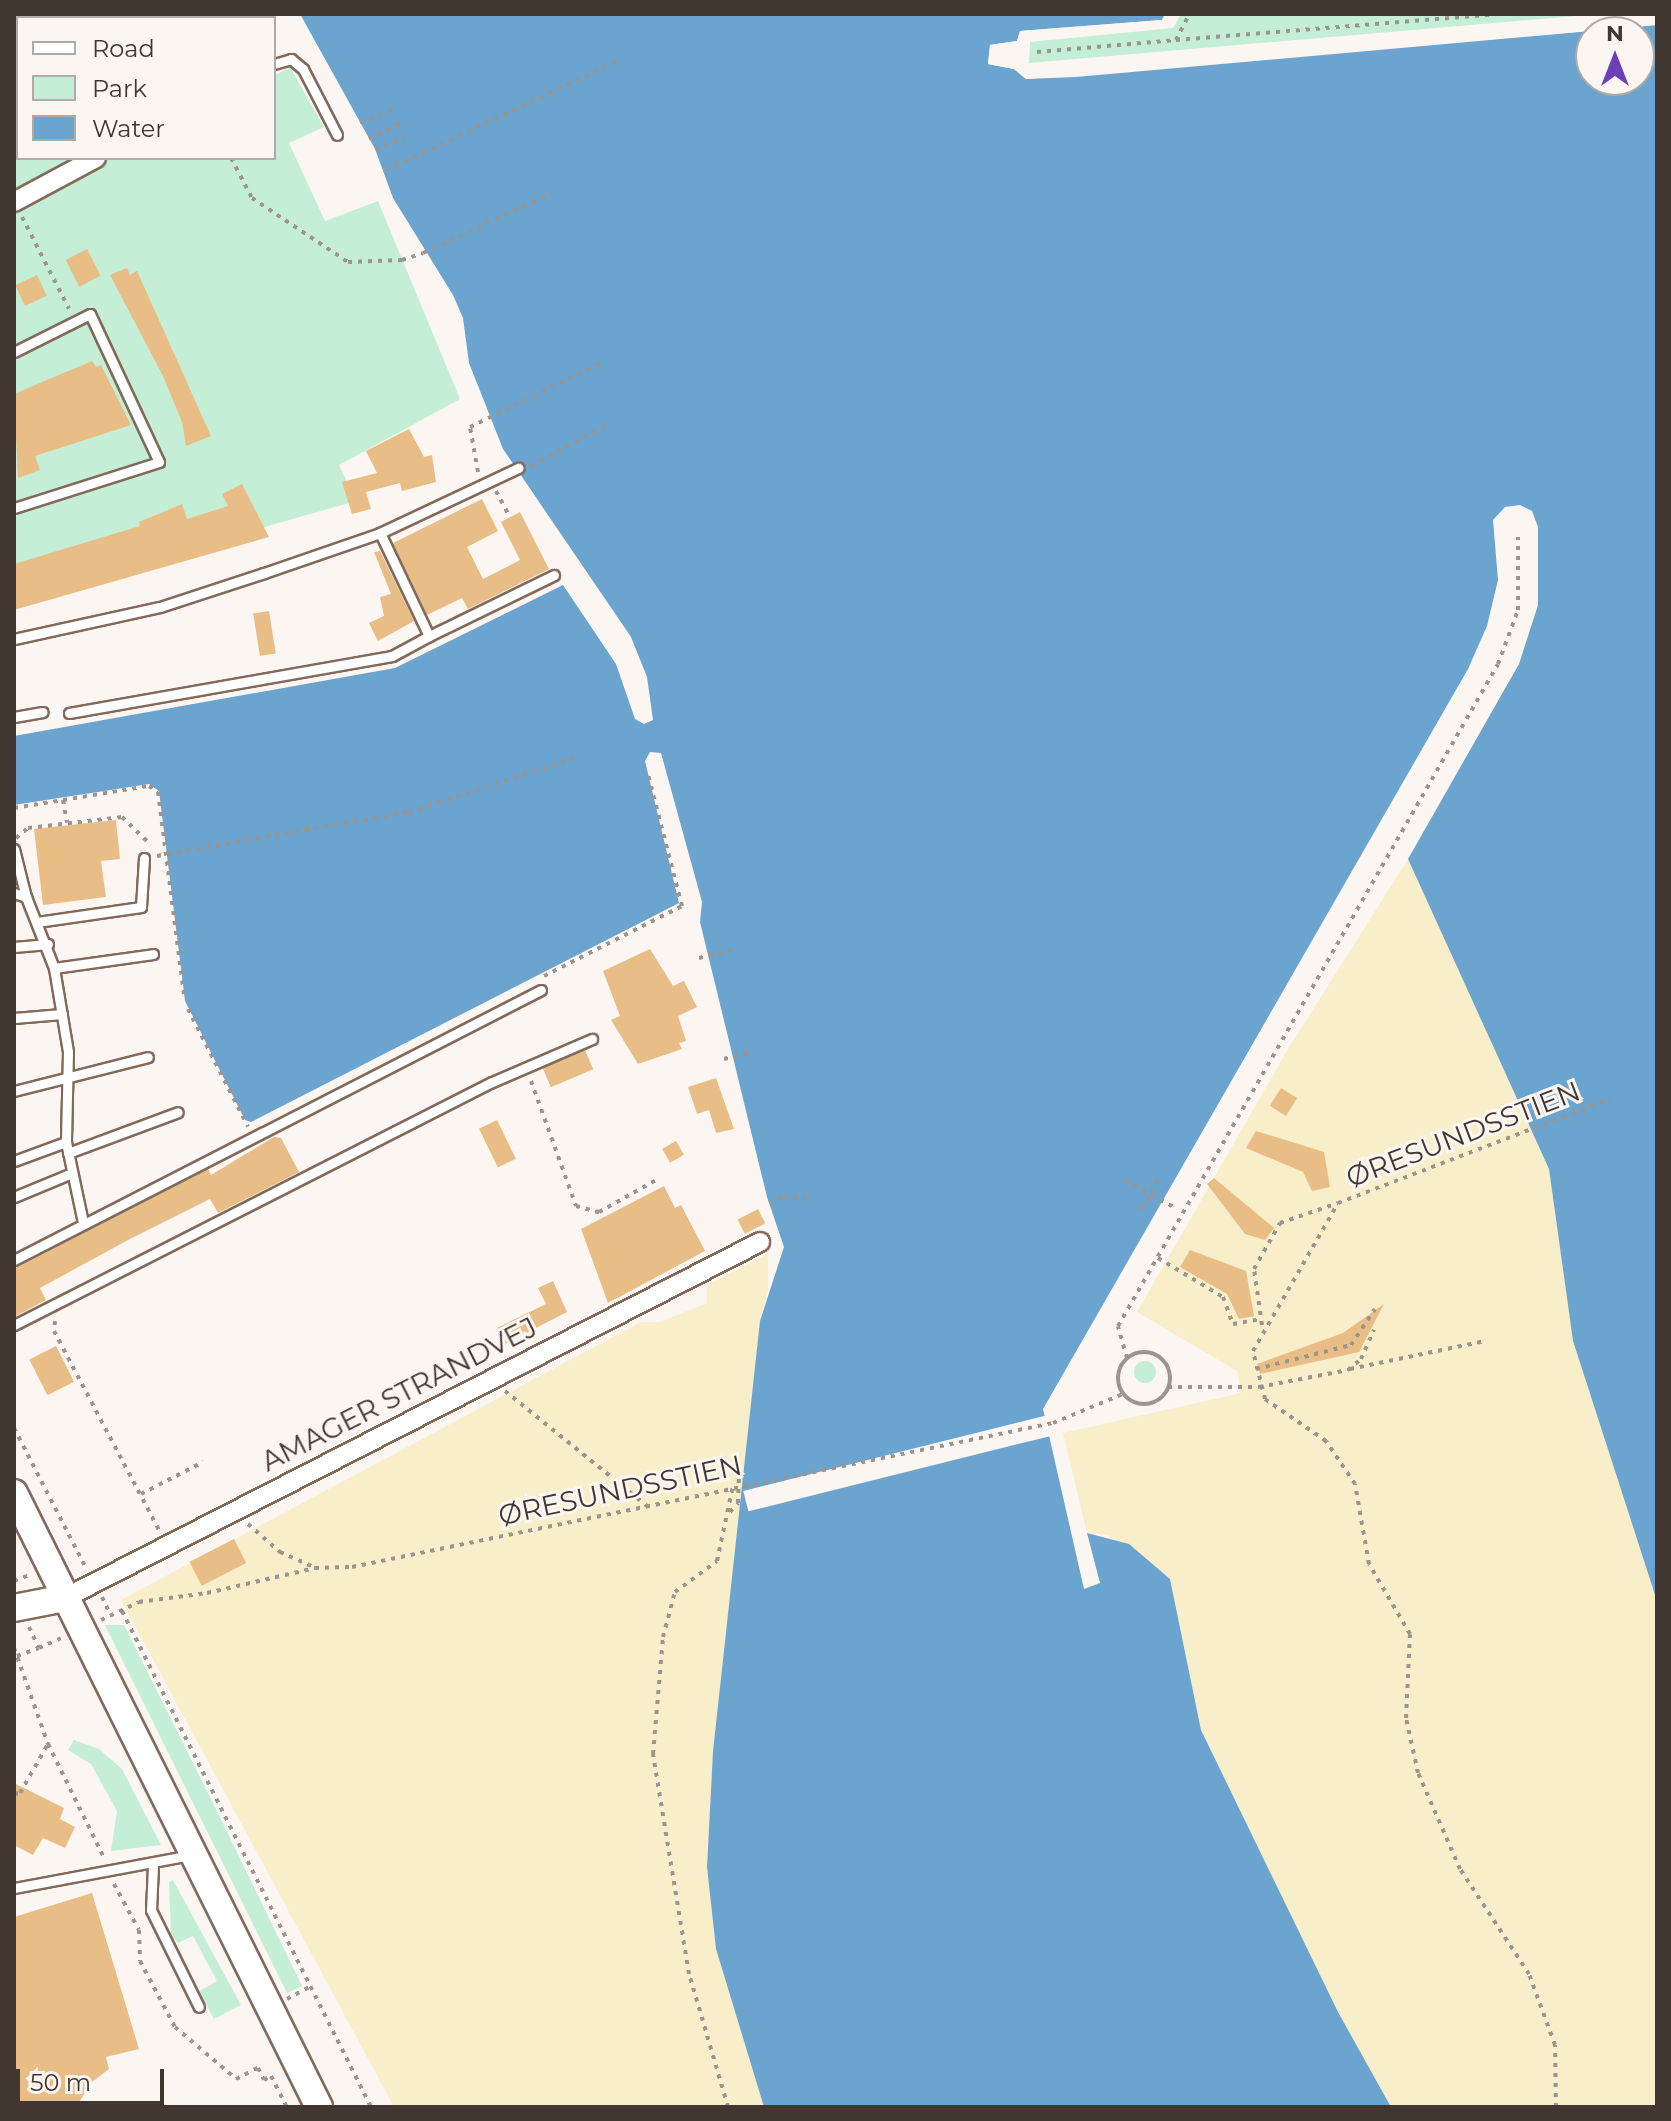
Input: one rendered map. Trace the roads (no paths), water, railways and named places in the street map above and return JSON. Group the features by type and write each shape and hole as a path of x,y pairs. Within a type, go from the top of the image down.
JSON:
{"street":[{"path":"14,202 92,160"},
{"name":"AMAGER STRANDVEJ","path":"65,1598 238,1513 760,1242"},
{"path":"14,1493 319,2107"},
{"path":"17,1607 65,1598"}],"lane":[{"path":"276,63 291,59 303,69 337,135"},
{"path":"14,352 90,314 159,462 14,508"},
{"path":"14,639 160,607 380,533 520,470"},
{"path":"380,533 429,636"},
{"path":"69,713 392,656 554,575"},
{"path":"14,717 43,712"},
{"path":"14,849 26,897 48,944 54,968 68,1075 67,1147 83,1223"},
{"path":"37,922 141,907 144,858"},
{"path":"14,893 26,897"},
{"path":"14,947 48,944"},
{"path":"54,968 153,954"},
{"path":"14,1260 541,990"},
{"path":"14,1018 62,1014"},
{"path":"14,1325 492,1082 592,1039"},
{"path":"14,1091 148,1057"},
{"path":"14,1161 178,1112"},
{"path":"14,1197 72,1173"},
{"path":"14,1888 110,1869 153,1865 195,1854"},
{"path":"153,1865 151,1910 199,2007"}],"water":[{"path":"300,14 1165,14 1162,20 1020,31 1017,41 990,45 988,64 1014,69 1026,79 1575,32 1575,96 1655,96 1657,25 1657,1601 1573,1341 1549,1169 1408,859 1519,664 1538,605 1538,527 1532,511 1520,505 1505,507 1493,520 1498,580 1487,626 1468,669 1043,1409 1084,1589 1100,1583 1087,1533 1129,1544 1170,1579 1201,1730 1338,2012 1391,2107 764,2107 716,1949 707,1867 713,1751 760,1321 784,1247 767,1197 700,922 702,902 661,753 650,752 645,761 679,903 251,1122 245,1120 185,1001 159,791 149,784 14,805 14,736 395,668 563,585 616,664 635,719 644,724 653,720 647,677 631,637 503,449 469,363 463,318 453,295 393,198 375,149"}]}
